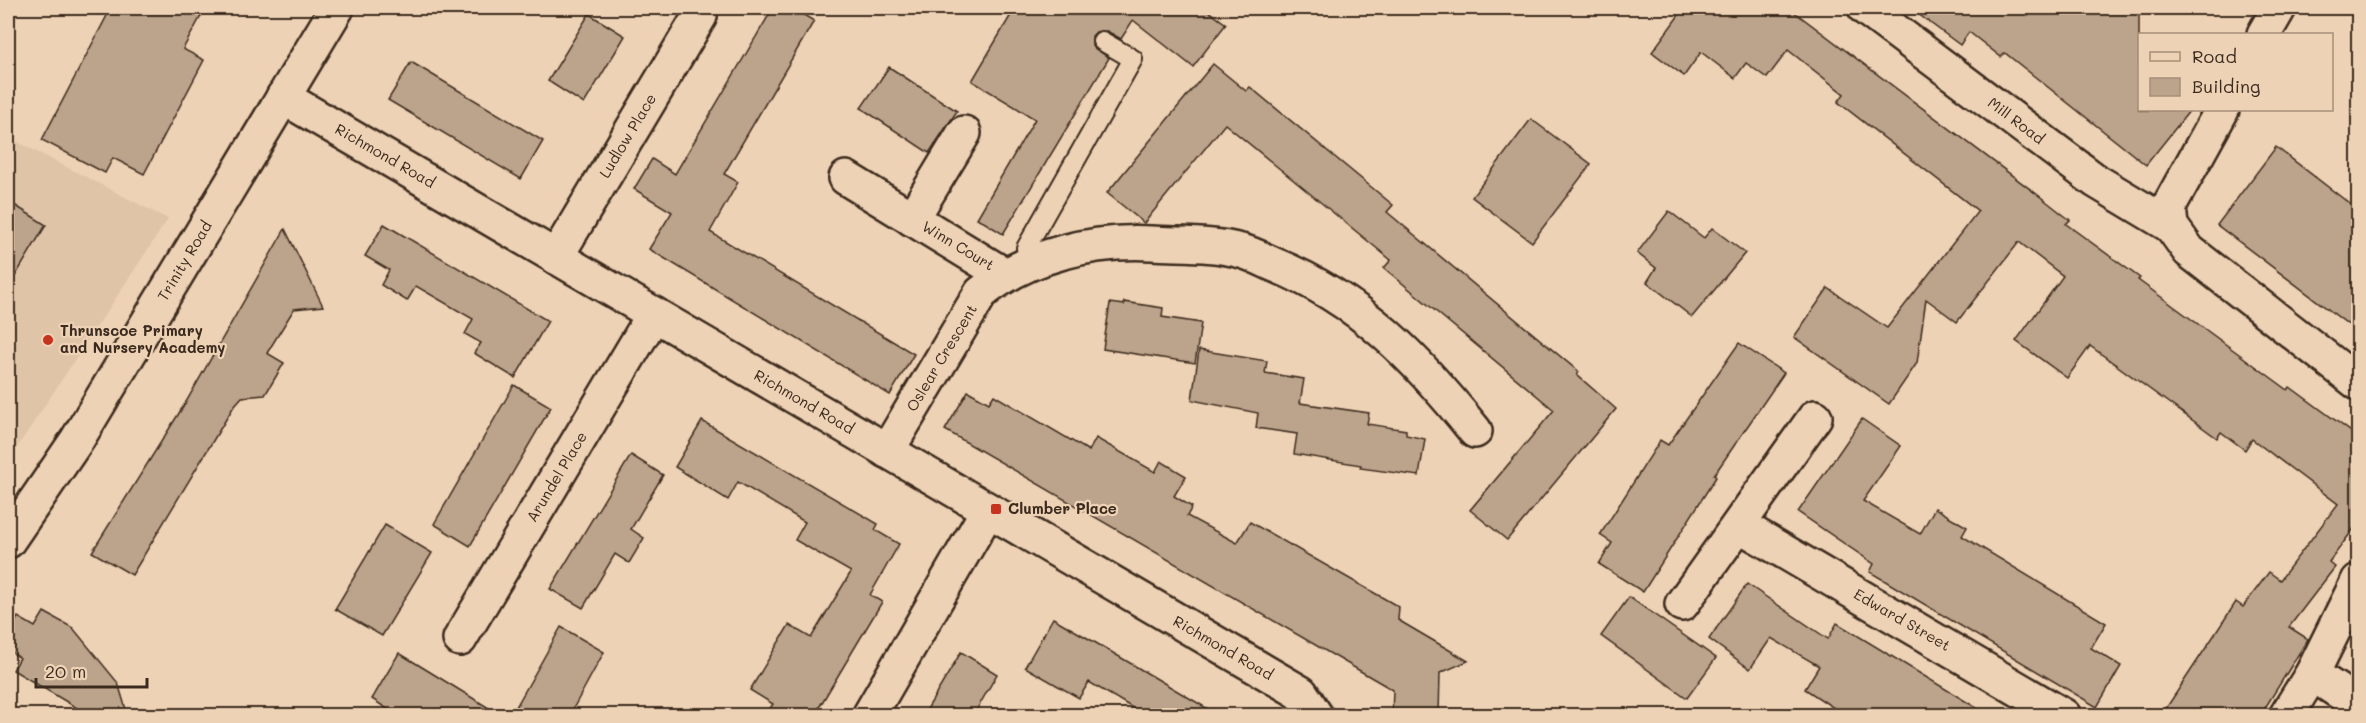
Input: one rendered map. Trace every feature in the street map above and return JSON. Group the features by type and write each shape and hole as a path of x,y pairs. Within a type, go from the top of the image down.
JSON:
{"street":[{"name":"Trinity Road","path":"8,541 77,440 337,8"},
{"name":"Mill Road","path":"1865,8 2096,181 2170,216 2189,251 2358,383"},
{"path":"2265,33 2279,8"},
{"name":"Ludlow Place","path":"556,257 700,16"},
{"name":"Richmond Road","path":"283,97 1301,693 1316,716"},
{"path":"2170,216 2222,111"},
{"name":"Winn Court","path":"912,219 964,133"},
{"name":"Winn Court","path":"846,178 912,219 1017,268"},
{"name":"Oslear Crescent","path":"887,450 981,293 1017,268 1086,248 1126,242 1205,245 1242,251 1294,273 1332,294 1389,334 1435,381 1475,431"},
{"name":"Arundel Place","path":"460,639 654,314"},
{"path":"1682,604 1815,417"},
{"path":"869,716 988,510"},
{"name":"Edward Street","path":"1739,525 2064,716"},
{"path":"2286,716 2312,674 2358,581"},
{"path":"2312,674 2358,704"}],"lane":[{"path":"1017,268 1026,248 1133,59 1102,41"}],"shaded area":[{"name":"Thrunscoe Primary and Nursery Academy","path":"8,137 168,219 8,461"}],"building":[{"path":"111,8 185,8 201,16 183,49 204,60 144,174 113,158 105,173 42,140"},
{"path":"773,8 792,8 814,21 724,174 738,182 710,232 914,354 890,395 649,249 672,212 634,189 652,159 675,174"},
{"path":"1015,8 1204,8 1226,24 1193,67 1133,20 1121,39 1107,31 1096,32 1092,36 1092,46 1109,58 1003,234 977,218 1035,119 972,81"},
{"path":"1684,8 1789,8 2042,198 2070,220 2066,224 2140,278 2138,280 2288,390 2290,387 2358,437 2358,523 2329,562 2335,567 2289,627 2308,639 2260,716 2161,716 2236,602 2243,607 2269,572 2280,580 2338,504 2252,439 2245,450 2221,432 2217,438 2090,346 2067,378 2016,341 2063,276 2019,242 1957,322 1926,299 1917,363 1889,404 1794,337 1828,288 1887,328 1978,211 1838,102 1844,94 1788,50 1767,78 1746,63 1735,78 1701,52 1684,76 1652,52"},
{"path":"1910,8 2139,8 2138,111 2189,111 2146,165 2005,53 2001,57 1969,32 1960,45"},
{"path":"589,14 625,36 584,104 548,81"},
{"path":"411,62 543,141 521,179 388,100"},
{"path":"1213,64 1246,91 1250,87 1393,205 1387,212 1579,372 1577,375 1616,409 1507,540 1470,510 1554,410 1384,268 1391,260 1225,124 1144,223 1107,193"},
{"path":"889,67 957,111 929,153 861,108"},
{"path":"1531,119 1591,164 1532,242 1472,197"},
{"path":"2276,147 2358,210 2358,332 2217,225"},
{"path":"8,201 46,225 8,288"},
{"path":"1669,211 1704,238 1712,228 1745,253 1692,317 1647,282 1656,268 1637,253"},
{"path":"384,224 548,321 515,378 474,353 481,343 465,334 473,319 416,286 407,301 381,285 389,270 365,256"},
{"path":"285,229 323,306 294,309 267,353 284,363 265,395 242,397 234,406 132,575 92,552 186,402"},
{"path":"1124,302 1163,308 1162,317 1201,323 1195,363 1103,349 1110,303 1124,305"},
{"path":"1739,343 1784,373 1714,475 1716,477 1643,592 1599,564 1612,543 1600,535 1660,440 1668,445"},
{"path":"1199,350 1267,361 1265,373 1304,379 1300,403 1369,413 1367,424 1406,430 1406,435 1425,439 1419,476 1360,468 1361,465 1294,454 1297,434 1256,428 1258,413 1192,400"},
{"path":"514,385 551,407 470,546 434,524"},
{"path":"968,391 989,403 994,395 1089,451 1096,438 1155,472 1161,461 1186,476 1174,496 1192,507 1187,516 1237,543 1250,522 1399,607 1398,620 1468,661 1440,673 1439,716 1392,716 1393,690 945,430"},
{"path":"1862,419 1901,446 1863,501 1920,534 1935,508 1967,527 1962,536 2106,623 2091,648 2121,666 2097,707 1870,572 1874,564 1798,512"},
{"path":"702,421 878,524 875,530 899,544 870,595 882,602 814,716 765,716 773,704 750,690 789,625 811,638 851,572 795,540 805,522 738,482 728,500 675,467"},
{"path":"631,455 663,475 631,529 644,538 629,563 615,554 583,608 550,589"},
{"path":"385,525 432,553 382,636 335,609"},
{"path":"1747,584 1828,639 1837,623 1990,716 1846,716 1805,689 1819,666 1771,638 1750,669 1709,639"},
{"path":"1629,597 1716,658 1687,698 1601,636"},
{"path":"44,612 73,628 118,683 128,716 78,716 77,708 13,670 20,658 8,650 8,634 18,617 35,627"},
{"path":"1053,618 1220,716 1146,716 1089,682 1079,698 1025,667"},
{"path":"561,627 604,652 569,716 511,716"},
{"path":"961,652 997,674 973,716 923,716"},
{"path":"399,653 502,716 398,716 372,699"}],"place":[{"name":"Thrunscoe Primary and Nursery Academy","path":"48,340"},
{"name":"Clumber Place","path":"996,509"}]}
